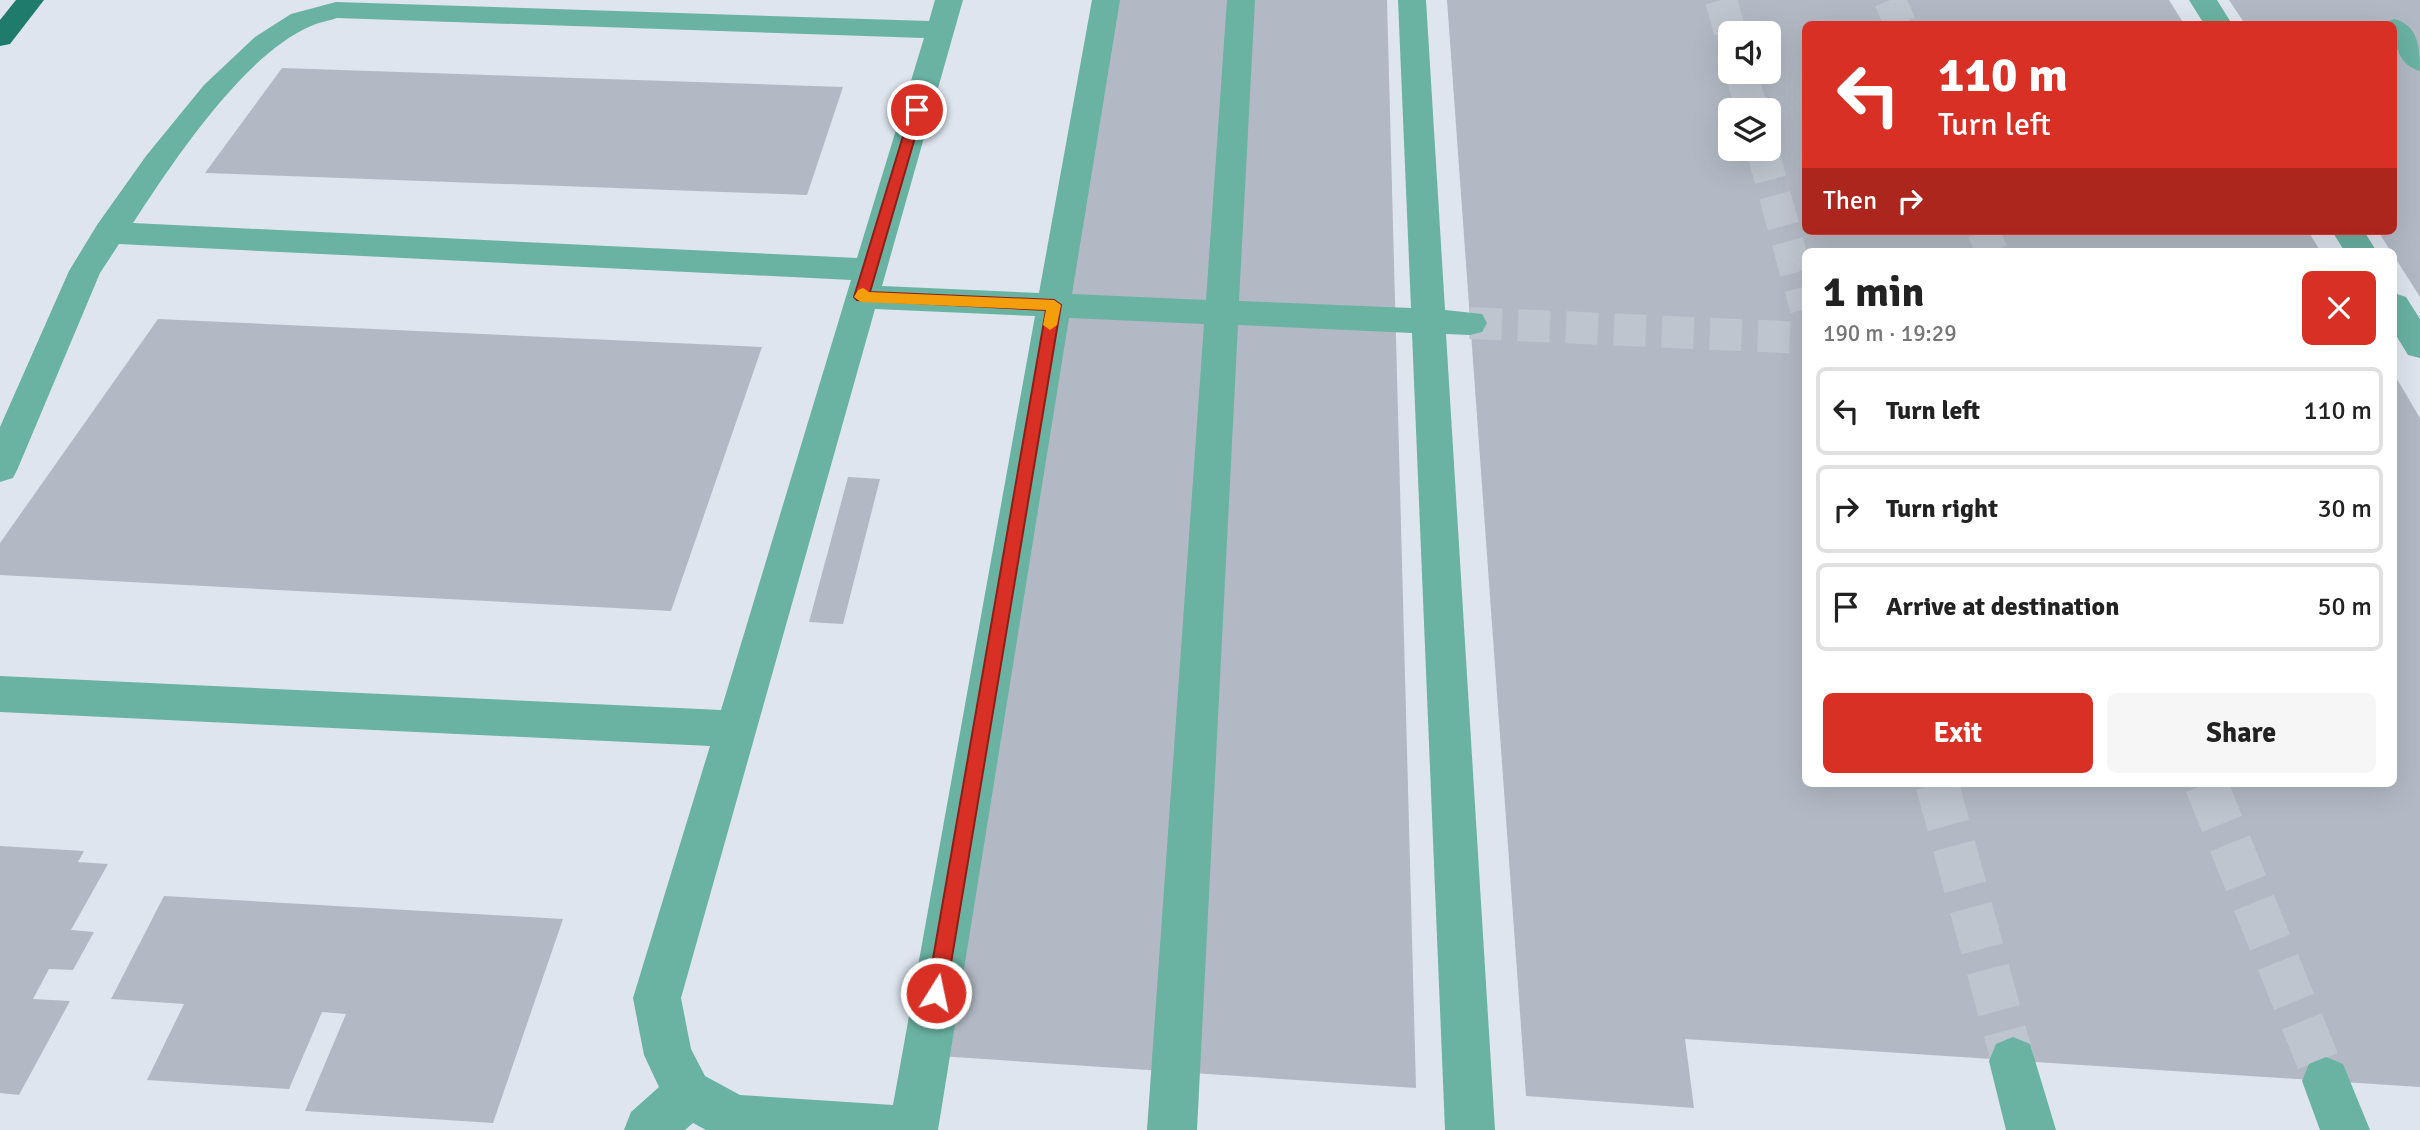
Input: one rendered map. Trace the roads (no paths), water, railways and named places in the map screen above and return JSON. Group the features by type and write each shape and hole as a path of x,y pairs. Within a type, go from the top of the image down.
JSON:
{"main road":[{"path":"0,38 30,0"}],"lane":[{"path":"859,28 868,0"},
{"path":"913,1130 1106,0"},
{"path":"1172,1130 1241,0"},
{"path":"1412,0 1470,1130"},
{"path":"2203,0 2216,21"},
{"path":"0,468 85,271 108,233 157,163 214,91 265,43 301,20 318,14 350,10 859,28 944,15 657,998 668,1055 688,1093 735,1119 894,1130"},
{"path":"2397,31 2420,62"},
{"path":"108,233 866,283 1054,305 1470,323"},
{"path":"2397,310 2420,346"},
{"path":"2397,363 2420,365"},
{"path":"0,694 735,729"},
{"path":"2013,1061 2031,1130"},
{"path":"2326,1081 2345,1130"},
{"path":"649,1130 688,1093"}],"tunnel":[{"path":"1721,0 1727,21"},
{"path":"1890,0 1899,21"},
{"path":"1744,84 1749,98"},
{"path":"1765,161 1802,294"},
{"path":"1985,235 1990,248"},
{"path":"1470,323 1802,338"},
{"path":"1938,787 2013,1061"},
{"path":"2207,787 2326,1081"}]}
